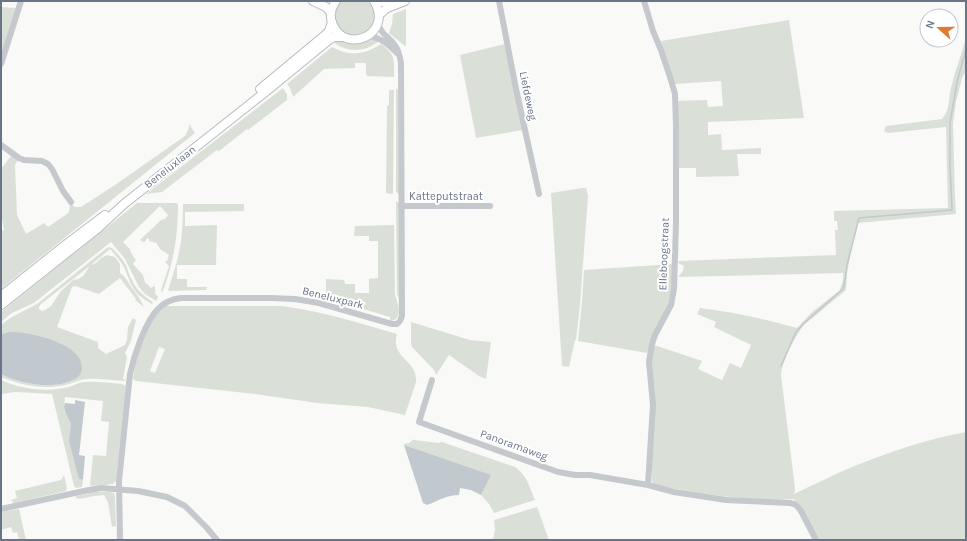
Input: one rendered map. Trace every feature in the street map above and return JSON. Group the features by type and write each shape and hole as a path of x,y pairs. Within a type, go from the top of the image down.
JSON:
{"main road":[{"path":"313,1 326,7 331,13"},
{"path":"336,1 331,13 334,28 343,37 356,40 368,36 374,30 379,19 387,8 406,1"},
{"path":"375,1 387,1"},
{"path":"375,1 379,19"},
{"name":"Beneluxlaan","path":"1,296 251,98 325,35 332,22"},
{"name":"Beneluxlaan","path":"1,305 97,229 128,200 329,40 334,37 343,37"}],"street":[{"path":"1,64 21,1"},
{"name":"Liefdeweg","path":"499,1 516,89 539,194"},
{"name":"Elleboogstraat","path":"644,1 673,87 676,125 674,290 671,305 655,335 649,362 653,405 648,485"},
{"name":"Beneluxpark","path":"118,489 132,365 152,316 166,302 181,298 282,298 319,303 392,324 397,324 400,320 402,316 401,63 396,45 381,31 379,19"},
{"path":"368,36 380,38 399,55"},
{"path":"1,145 21,159 42,161 48,164 52,168 63,191 71,202"},
{"name":"Katteputstraat","path":"401,206 490,206"},
{"name":"Panoramaweg","path":"432,380 419,422 558,472 590,475 648,485"},
{"path":"648,485 674,492 726,500 783,502 794,504 800,511 816,540"},
{"path":"1,509 101,488 149,492 167,496 185,506 217,540"},
{"path":"118,489 120,540"}],"shaded area":[{"path":"342,1 368,1 374,10 374,17 371,27 364,33 356,35 340,29 336,21 336,12"},
{"path":"1,7 16,8 1,57"},
{"path":"406,9 405,46 389,33 393,14"},
{"path":"789,20 804,118 708,122 708,135 721,134 722,150 761,148 761,154 737,154 739,176 696,177 696,168 678,168 677,101 707,100 708,107 723,106 721,81 675,84 661,41"},
{"path":"966,35 966,71 962,78 956,102 953,124 956,214 858,223 847,273 846,290 804,325 790,349 781,375 795,489 794,494 845,470 880,456 908,446 966,432 966,540 818,540 794,499 777,500 726,497 653,484 652,353 654,345 702,361 698,369 722,380 730,363 741,368 751,345 714,327 716,322 697,314 700,308 749,316 797,328 812,312 839,291 843,278 843,273 678,277 683,271 684,266 678,263 679,261 836,255 835,230 838,230 837,221 834,221 834,211 948,208 946,127 888,133 884,131 886,126 942,119 947,111 955,72"},
{"path":"369,39 379,41 368,48 356,50 343,48 332,41 362,42"},
{"path":"381,44 392,55 394,77 367,76 366,63 355,63 355,68 324,69 293,97 287,84 332,47 345,52 357,53 369,51"},
{"path":"505,44 523,130 476,138 460,55"},
{"path":"283,88 287,94 287,100 219,151 217,150 162,192 146,194"},
{"path":"396,88 398,90 399,194 396,192"},
{"path":"389,90 394,90 393,194 386,193 387,106 389,105"},
{"path":"189,124 195,133 1,289 1,231 4,230 1,211 1,169 11,156 18,160 15,165 17,215 26,234 44,223 48,227 67,214 69,212 70,203 75,207 81,207 115,185 185,136 189,128"},
{"path":"586,188 588,196 580,305 576,340 569,367 562,366 551,193"},
{"path":"396,202 399,202 399,299 397,294"},
{"path":"137,203 177,203 178,206 174,251 162,293 161,290 169,266 165,262 167,261 169,255 160,249 156,242 150,242 147,238 145,242 140,240 168,215 160,206 123,242 130,249 136,260 133,264 143,275 145,283 151,288 154,286 155,287 155,293 158,297 156,301 145,294 139,287 125,259 111,242 34,303 12,313 1,322 1,312"},
{"path":"183,204 244,204 244,211 185,212 185,226 217,225 216,265 177,265 177,279 187,279 187,287 207,287 206,290 168,291 180,247"},
{"path":"394,225 395,295 399,311 397,318 390,321 390,317 326,298 326,279 344,280 345,284 355,284 355,293 369,293 369,279 378,278 378,241 369,241 369,236 354,236 355,226"},
{"path":"108,247 112,248 126,265 138,290 153,302 152,304 136,292 124,267 110,249 91,265 107,255 115,257 120,264 120,273 124,276 139,297 144,307 135,300 136,299 120,278 99,294 75,286 72,287 57,327 98,342 98,348 106,354 125,345 128,327 133,318 136,320 131,341 125,353 127,357 123,379 127,380 85,379 57,386 40,387 1,377 1,374 17,381 27,383 56,385 73,380 78,377 82,371 82,365 80,362 69,349 60,343 35,335 16,333 1,334 1,325 10,318 37,304","holes":["90,266 83,276 73,280 61,291 51,306 42,311 39,309 41,304"]},
{"path":"673,264 672,288 668,305 647,353 578,341 584,270"},
{"path":"165,306 282,306 326,314 397,334 397,349 413,368 416,382 405,415 368,407 317,403 255,394 136,381 133,379 139,350 147,330 158,313","holes":["159,347 165,349 155,373 150,371"]},
{"path":"411,322 470,340 491,342 486,379 479,376 449,355 436,375 434,370 412,347"},
{"path":"10,332 41,336 64,345 74,352 80,359 82,370 80,374 75,379 65,383 46,385 17,381 1,374 1,334"},
{"path":"1,380 16,386 40,390 70,387 82,382 104,382 122,384 126,386 115,482 107,485 90,486 93,455 106,456 109,422 101,421 103,401 65,397 64,410 71,424 79,479 83,480 82,487 76,488 74,486 52,394 16,392 1,394"},
{"path":"75,400 85,402 79,455 85,456 83,480 79,479 69,441 71,424 64,407 65,403 75,404"},
{"path":"414,439 439,443 442,442 515,467 525,478 535,500 494,513 489,504 481,495 490,476 404,445"},
{"path":"404,445 491,475 481,495 471,490 460,488 459,495 447,497 427,505 423,503"},
{"path":"64,475 67,488 66,491 14,503 11,500 17,498 15,491 61,480"},
{"path":"95,492 114,493 116,526 112,527 108,502 104,495 76,499 76,496"},
{"path":"537,507 549,540 493,540 495,530 494,520"},
{"path":"19,509 26,540 19,540 17,532 13,533 11,527 1,530 1,512"}],"waterway":[{"path":"781,366 796,332 804,323 843,289 847,265 859,218 952,210 950,123 957,82 966,49"}]}
